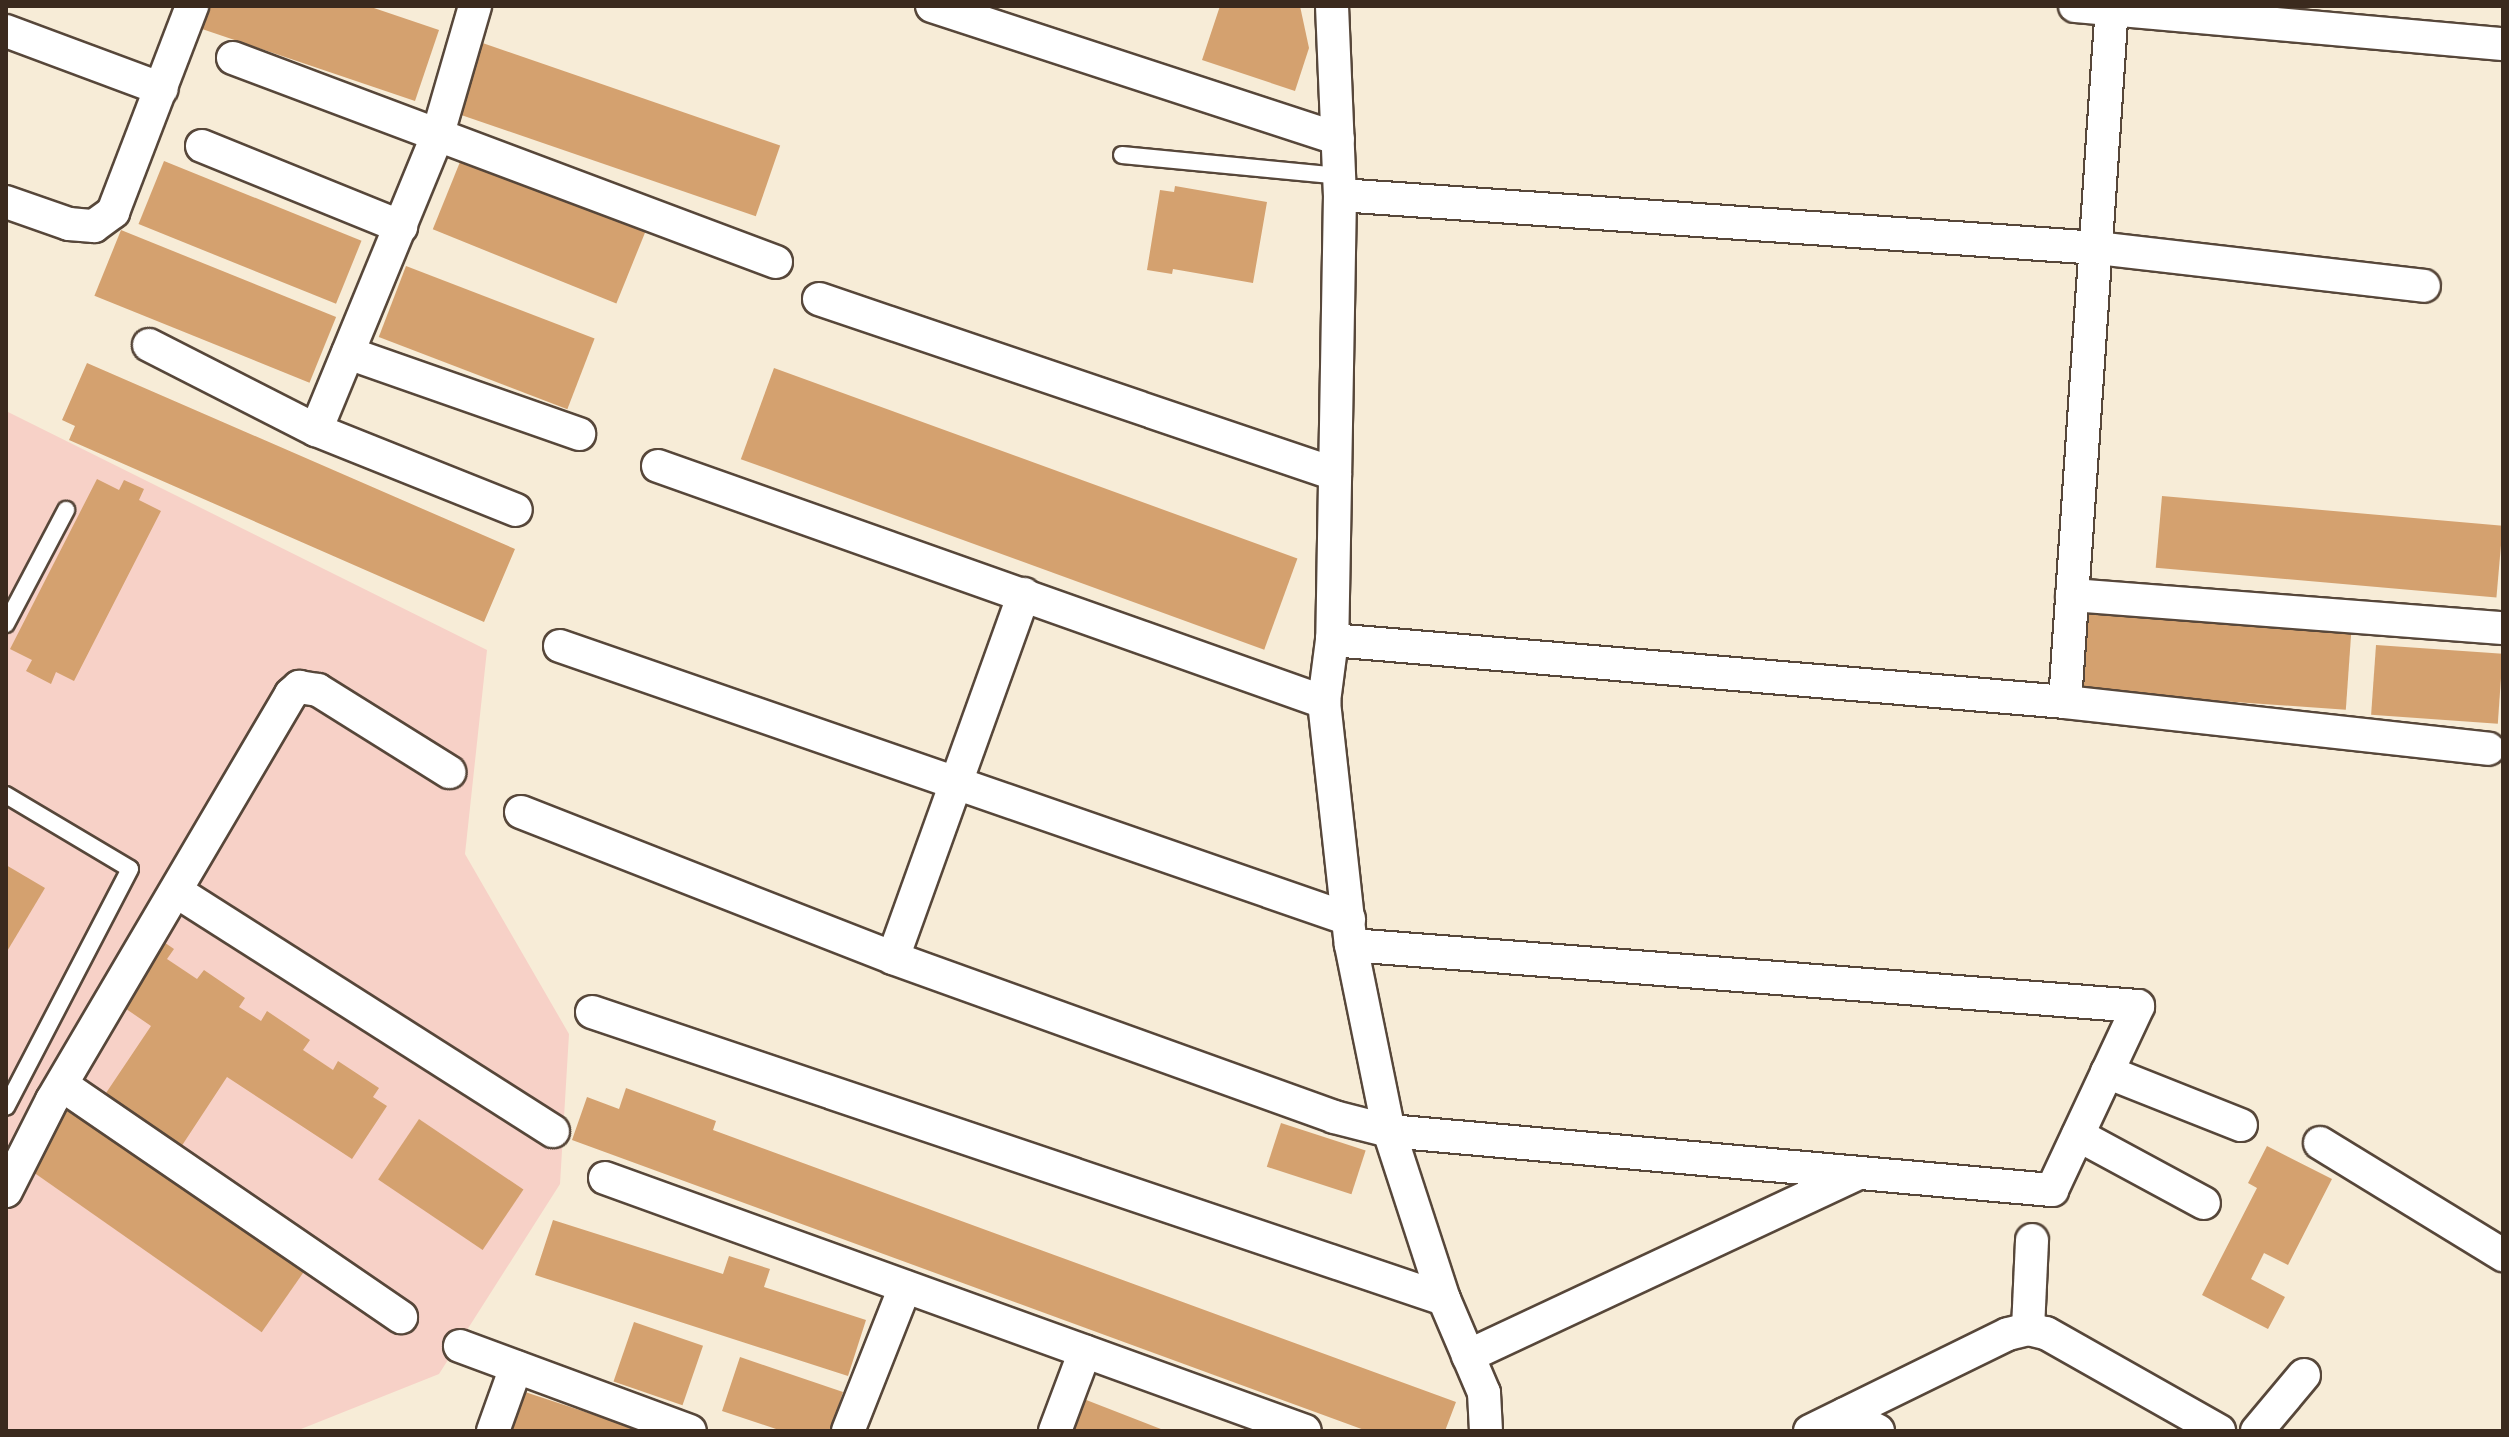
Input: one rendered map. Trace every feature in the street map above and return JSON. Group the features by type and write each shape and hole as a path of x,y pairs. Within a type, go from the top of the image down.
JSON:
{"street":[{"path":"6,202 69,224 94,226 113,212 192,6"},
{"path":"316,430 437,137 475,6"},
{"path":"932,6 1338,139"},
{"path":"1332,6 1339,185 1332,640 1324,702 1350,932 1389,1131 1444,1299 1484,1393 1486,1431"},
{"path":"2075,6 2503,44"},
{"path":"2065,702 2113,8"},
{"path":"6,31 162,89"},
{"path":"233,58 776,262"},
{"path":"202,146 401,227"},
{"path":"1339,185 2097,248 2424,286"},
{"path":"819,299 1335,474"},
{"path":"149,345 316,430 516,510"},
{"path":"348,353 579,434"},
{"path":"658,466 1324,702"},
{"path":"893,958 1024,594"},
{"path":"2072,595 2503,628"},
{"path":"1332,640 2065,702 2488,749"},
{"path":"521,812 893,958 1334,1117 1389,1131 2052,1190 2138,1006 1350,932 956,783 560,646"},
{"path":"6,1191 62,1085 291,694 299,687 318,690 449,772"},
{"path":"176,891 553,1131"},
{"path":"592,1012 1444,1299"},
{"path":"2107,1072 2241,1125"},
{"path":"62,1085 401,1317"},
{"path":"2078,1135 2204,1203"},
{"path":"2320,1143 2503,1255"},
{"path":"1468,1356 1859,1173"},
{"path":"605,1178 1305,1431"},
{"path":"2028,1329 2032,1240"},
{"path":"848,1431 905,1287"},
{"path":"1810,1431 2008,1334 2028,1329 2046,1333 2219,1431"},
{"path":"460,1346 683,1430"},
{"path":"1055,1431 1085,1351"},
{"path":"493,1431 516,1367"},
{"path":"2257,1431 2304,1375"},
{"path":"1845,1414 1878,1431"}],"lane":[{"path":"1122,155 1339,185"},
{"path":"6,624 66,510"},
{"path":"6,795 130,869 6,1107"}],"shaded area":[{"path":"6,411 487,650 465,854 569,1034 560,1184 439,1374 296,1431 6,1431"}],"building":[{"path":"210,6 368,6 439,30 415,101 202,29"},
{"path":"1220,6 1300,6 1309,48 1295,91 1202,60"},
{"path":"471,39 780,145 756,216 447,110"},
{"path":"462,157 646,231 616,303 433,229"},
{"path":"164,161 361,241 336,304 139,224"},
{"path":"1175,186 1267,202 1253,283 1173,269 1172,274 1147,270 1160,190 1174,192"},
{"path":"121,230 336,317 310,383 94,296"},
{"path":"406,266 595,338 567,409 379,337"},
{"path":"87,363 515,549 484,622 69,440 75,426 62,420"},
{"path":"774,368 1297,559 1264,650 741,459"},
{"path":"97,479 119,490 124,480 144,489 139,500 161,511 74,681 56,672 51,684 26,671 32,660 10,649"},
{"path":"2162,496 2503,526 2496,598 2156,568"},
{"path":"2081,612 2351,631 2346,710 2075,691"},
{"path":"2376,645 2503,654 2498,724 2371,715"},
{"path":"6,865 45,888 6,953"},
{"path":"158,938 174,949 167,959 197,979 204,970 245,998 239,1007 261,1021 267,1011 310,1040 303,1050 333,1070 338,1061 379,1088 373,1097 387,1106 352,1159 227,1077 181,1147 104,1096 151,1026 116,1002"},
{"path":"626,1088 716,1121 713,1130 1456,1402 1445,1431 1367,1431 572,1140 587,1097 619,1109"},
{"path":"66,1106 304,1272 262,1332 24,1166"},
{"path":"419,1119 523,1189 483,1250 378,1180"},
{"path":"1281,1123 1366,1151 1351,1194 1267,1167"},
{"path":"2267,1146 2332,1179 2288,1265 2264,1253 2251,1279 2285,1297 2268,1329 2202,1295 2257,1188 2248,1183"},
{"path":"553,1220 723,1274 729,1256 770,1269 764,1287 866,1320 848,1376 535,1275"},
{"path":"634,1322 703,1346 683,1405 613,1382"},
{"path":"740,1357 843,1392 830,1431 782,1431 722,1411"},
{"path":"516,1389 640,1430 640,1431 502,1431"},
{"path":"1076,1396 1166,1431 1063,1431"}]}
